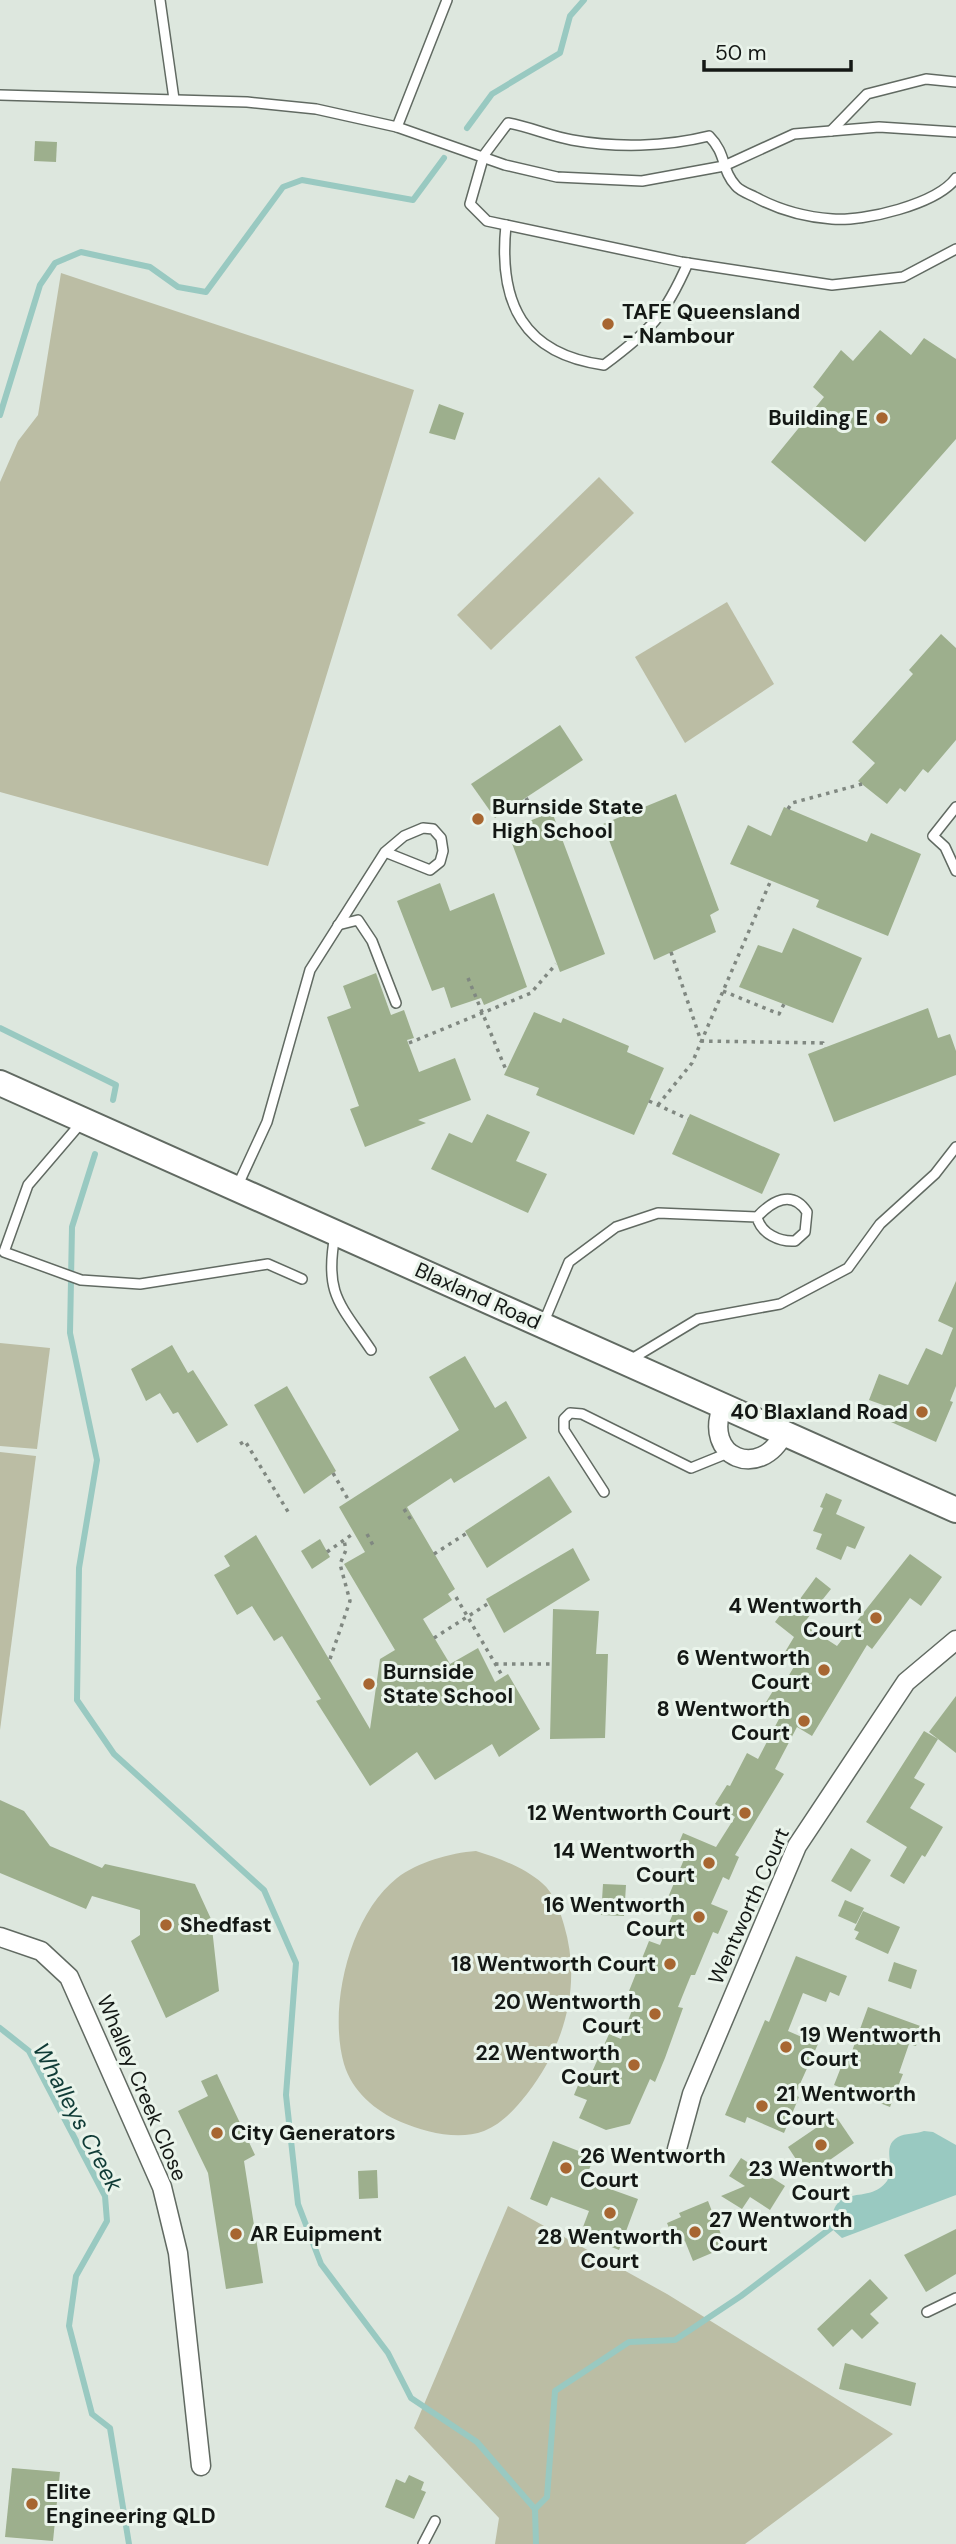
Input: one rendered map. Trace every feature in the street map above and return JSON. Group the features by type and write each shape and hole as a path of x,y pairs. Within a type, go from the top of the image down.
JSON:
{"street":[{"name":"Blaxland Road","path":"0,1083 955,1507"},
{"path":"723,1405 717,1419 718,1440 728,1453 738,1458 765,1457 777,1448 784,1433"},
{"name":"Wentworth Court","path":"677,2150 692,2094 797,1846 906,1682 956,1640"},
{"name":"Whalley Creek Close","path":"0,1937 41,1951 69,1977 163,2187 178,2253 201,2466"}],"lane":[{"path":"160,0 174,99"},
{"path":"397,127 447,0"},
{"path":"831,131 867,94 926,79 956,82"},
{"path":"0,95 174,99 316,109 397,127 505,164 557,177 642,181 724,166 794,134 878,127 956,132"},
{"path":"956,178 949,187 921,201 873,216 833,220 778,209 737,187 724,166 721,148 709,136 645,145 611,145 570,139 508,123 484,155 470,204 486,221 688,263 832,285 903,277 956,248"},
{"path":"506,225 506,278 519,318 545,347 577,361 604,365 634,343 656,323 688,263"},
{"path":"956,807 933,836 945,847 956,871"},
{"path":"236,1189 267,1122 310,970 385,852 404,836 423,828 433,829 441,838 443,850 440,862 430,870 385,852"},
{"path":"338,925 358,919 372,941 396,1003"},
{"path":"82,1121 28,1185 5,1252 81,1280 140,1284 268,1264 302,1279"},
{"path":"626,1363 698,1319 780,1304 848,1269 880,1224 935,1174 956,1147"},
{"path":"543,1325 569,1262 616,1227 658,1213 757,1217 776,1200 786,1199 802,1204 807,1212 805,1232 795,1241 783,1242 759,1225 757,1217"},
{"path":"335,1233 331,1256 332,1293 371,1350"},
{"path":"604,1492 564,1430 564,1419 570,1413 582,1414 691,1468 728,1453"},
{"path":"927,2312 956,2298"},
{"path":"423,2544 435,2521"}],"path":[{"path":"788,808 792,803 862,784"},
{"path":"526,798 538,818"},
{"path":"658,1105 692,1063 771,880"},
{"path":"671,952 701,1041"},
{"path":"408,1043 531,993 556,964"},
{"path":"468,978 506,1070"},
{"path":"723,991 779,1014 784,1004"},
{"path":"701,1041 823,1043 824,1048"},
{"path":"649,1101 688,1119"},
{"path":"240,1444 245,1441 290,1515"},
{"path":"333,1474 349,1501"},
{"path":"404,1508 413,1523"},
{"path":"327,1552 354,1533"},
{"path":"435,1554 467,1533"},
{"path":"367,1534 374,1547"},
{"path":"330,1659 350,1601 340,1564 346,1550 344,1540"},
{"path":"456,1597 503,1677"},
{"path":"434,1638 489,1604"},
{"path":"495,1664 551,1664"}],"green space":[{"path":"61,273 414,390 268,866 0,792 0,482 18,441 38,415"},
{"path":"599,477 634,513 491,650 457,615"},
{"path":"727,602 774,684 685,743 635,657"},
{"path":"0,1343 50,1348 37,1449 0,1446"},
{"path":"0,1452 36,1456 0,1730"},
{"path":"476,1851 519,1868 535,1877 550,1892 561,1914 569,1947 570,1992 560,2035 540,2075 522,2100 508,2116 491,2128 474,2134 453,2135 431,2132 401,2122 382,2112 359,2091 344,2064 339,2017 341,1991 346,1964 355,1939 366,1915 380,1895 397,1878 415,1867 445,1856"},
{"path":"508,2206 667,2294 893,2434 745,2544 495,2544 499,2518 414,2428"}],"water":[{"path":"924,2131 933,2132 956,2145 956,2195 842,2238 831,2228 833,2213 838,2204 844,2198 879,2188 890,2176 889,2152 893,2141 901,2136"}],"building":[{"path":"35,141 57,142 56,162 34,161"},
{"name":"Building E","path":"880,330 911,355 924,338 956,359 956,439 865,542 771,462 824,397 813,387 841,350 853,361"},
{"path":"439,404 464,413 455,440 429,433"},
{"path":"941,634 956,648 956,740 928,773 923,769 905,792 900,788 887,804 858,781 875,763 852,742 913,674 909,670"},
{"path":"560,725 583,760 495,818 471,784"},
{"path":"676,794 719,910 710,915 716,932 654,960 603,824"},
{"path":"784,807 867,842 871,833 921,854 888,936 816,907 819,900 730,864 748,825 771,836"},
{"path":"552,812 605,954 560,972 507,830"},
{"path":"440,883 450,911 494,893 527,987 484,1005 481,998 451,1008 444,987 432,991 397,901"},
{"path":"793,928 862,958 833,1023 739,987 758,945 782,953"},
{"path":"376,973 391,1015 404,1010 414,1038 407,1040 419,1072 455,1058 471,1100 418,1120 426,1123 365,1147 350,1109 359,1106 327,1017 351,1008 343,986"},
{"path":"928,1008 938,1038 950,1034 956,1051 956,1075 834,1122 808,1054"},
{"path":"534,1012 561,1023 563,1018 629,1046 627,1052 664,1068 634,1135 536,1095 539,1088 504,1075"},
{"path":"487,1114 530,1132 516,1161 547,1174 528,1213 431,1169 449,1133 472,1143"},
{"path":"690,1114 780,1154 762,1194 672,1154"},
{"path":"956,1281 956,1386 950,1401 953,1402 936,1442 891,1422 897,1410 869,1400 879,1374 908,1385 926,1348 942,1355 953,1328 938,1321"},
{"path":"172,1345 188,1373 193,1370 228,1425 197,1443 178,1412 173,1414 160,1393 146,1401 131,1369"},
{"path":"465,1356 495,1408 506,1401 527,1438 454,1483 451,1478 407,1507 455,1589 448,1594 452,1600 423,1619 450,1664 478,1648 495,1682 508,1674 540,1729 499,1757 492,1744 435,1780 417,1752 370,1786 316,1701 321,1699 282,1636 274,1641 252,1606 237,1615 214,1575 230,1566 224,1556 256,1535 370,1729 380,1659 395,1650 344,1564 365,1552 339,1507 459,1430 429,1377"},
{"path":"287,1386 336,1471 304,1494 254,1405"},
{"path":"549,1476 572,1512 487,1568 465,1531"},
{"path":"826,1493 842,1500 836,1514 865,1527 855,1549 847,1546 841,1560 816,1549 822,1534 813,1531"},
{"path":"320,1539 330,1557 312,1569 301,1551"},
{"path":"573,1548 590,1580 504,1633 486,1599"},
{"path":"910,1554 942,1577 921,1606 910,1598 872,1649 867,1645 812,1736 797,1727 775,1769 784,1774 735,1855 739,1857 729,1880 723,1877 711,1904 728,1911 718,1934 713,1932 695,1975 691,1975 678,2007 683,2008 655,2082 650,2079 630,2124 606,2130 579,2118 587,2100 574,2095 581,2078 588,2081 609,2034 621,2039 634,2005 625,2001 649,1941 660,1945 674,1911 664,1907 685,1857 675,1852 683,1833 716,1847 735,1817 715,1804 727,1785 730,1786 747,1753 758,1759 780,1717 763,1707 776,1686 782,1687 795,1665 782,1657 794,1637 775,1622 792,1599 797,1603 816,1577 831,1589 803,1624 837,1646"},
{"path":"553,1609 599,1611 596,1654 608,1654 605,1738 550,1739"},
{"path":"956,1696 956,1753 929,1732"},
{"path":"924,1731 938,1739 914,1778 925,1784 910,1808 943,1827 904,1884 890,1876 907,1847 866,1822"},
{"path":"0,1800 24,1811 50,1846 102,1868 105,1864 195,1884 211,1919 219,1991 166,2018 131,1941 140,1935 140,1910 92,1896 86,1909 0,1873"},
{"path":"851,1848 871,1860 851,1892 831,1881"},
{"path":"603,1884 626,1885 624,1916 601,1915"},
{"path":"845,1900 864,1908 856,1924 838,1916"},
{"path":"863,1911 900,1927 888,1954 855,1939 859,1932 854,1930"},
{"path":"796,1956 847,1976 839,1996 830,1992 826,2002 803,1993 788,2031 818,2044 795,2095 799,2097 784,2133 747,2117 745,2123 725,2115 765,2020 769,2022"},
{"path":"894,1962 917,1970 911,1989 888,1981"},
{"path":"868,2007 923,2027 916,2046 909,2044 899,2073 903,2074 890,2107 834,2085 847,2052 851,2054"},
{"path":"217,2074 255,2155 244,2161 263,2283 226,2289 208,2173 178,2111 208,2096 201,2081"},
{"name":"23 Wentworth Court","path":"835,2115 854,2143 807,2176 788,2147"},
{"path":"553,2141 594,2157 585,2180 638,2199 619,2250 592,2239 595,2232 583,2227 589,2211 551,2197 547,2206 530,2199"},
{"path":"741,2158 785,2186 770,2210 750,2197 742,2209 721,2196 745,2186 729,2176"},
{"path":"377,2170 378,2198 359,2199 358,2171"},
{"name":"27 Wentworth Court","path":"708,2201 726,2247 693,2261 685,2241 676,2245 667,2223 681,2217 679,2213"},
{"path":"956,2229 956,2274 926,2292 904,2255"},
{"path":"870,2279 888,2298 870,2314 879,2323 862,2339 852,2329 833,2347 817,2329"},
{"path":"845,2363 916,2383 911,2406 839,2389"},
{"name":"Elite Engineering QLD","path":"12,2468 60,2472 53,2541 5,2537"},
{"path":"409,2475 424,2482 421,2490 426,2492 414,2519 385,2507 396,2479 405,2483"}],"waterway":[{"path":"467,128 492,94 560,53 570,16 584,0"},
{"path":"0,415 40,285 55,263 81,252 150,267 178,287 206,292 283,187 302,180 413,200 444,158"},
{"path":"0,1028 116,1085 113,1100"},
{"path":"95,1154 72,1227 70,1333 97,1460 79,1568 77,1700 114,1754 264,1890 296,1963 286,2095 298,2204 321,2264 388,2353 411,2398 477,2442 535,2509 536,2544"},
{"name":"Whalleys Creek","path":"0,2028 29,2051 105,2196 107,2221 76,2276 69,2326 92,2414 110,2428 129,2544"},
{"path":"535,2509 547,2497 555,2391 629,2342 675,2340 741,2296 831,2228"}],"place":[{"name":"TAFE Queensland - Nambour","path":"608,324"},
{"name":"Building E","path":"882,418"},
{"name":"Burnside State High School","path":"478,819"},
{"name":"40 Blaxland Road","path":"922,1412"},
{"name":"4 Wentworth Court","path":"876,1618"},
{"name":"6 Wentworth Court","path":"824,1670"},
{"name":"Burnside State School","path":"369,1684"},
{"name":"8 Wentworth Court","path":"804,1721"},
{"name":"12 Wentworth Court","path":"745,1813"},
{"name":"14 Wentworth Court","path":"709,1863"},
{"name":"16 Wentworth Court","path":"699,1917"},
{"name":"Shedfast","path":"166,1925"},
{"name":"18 Wentworth Court","path":"670,1964"},
{"name":"20 Wentworth Court","path":"655,2014"},
{"name":"19 Wentworth Court","path":"786,2047"},
{"name":"22 Wentworth Court","path":"634,2065"},
{"name":"21 Wentworth Court","path":"762,2106"},
{"name":"City Generators","path":"217,2133"},
{"name":"23 Wentworth Court","path":"821,2145"},
{"name":"26 Wentworth Court","path":"566,2168"},
{"name":"28 Wentworth Court","path":"610,2213"},
{"name":"27 Wentworth Court","path":"695,2232"},
{"name":"AR Euipment","path":"236,2234"},
{"name":"Elite Engineering QLD","path":"32,2504"}]}
